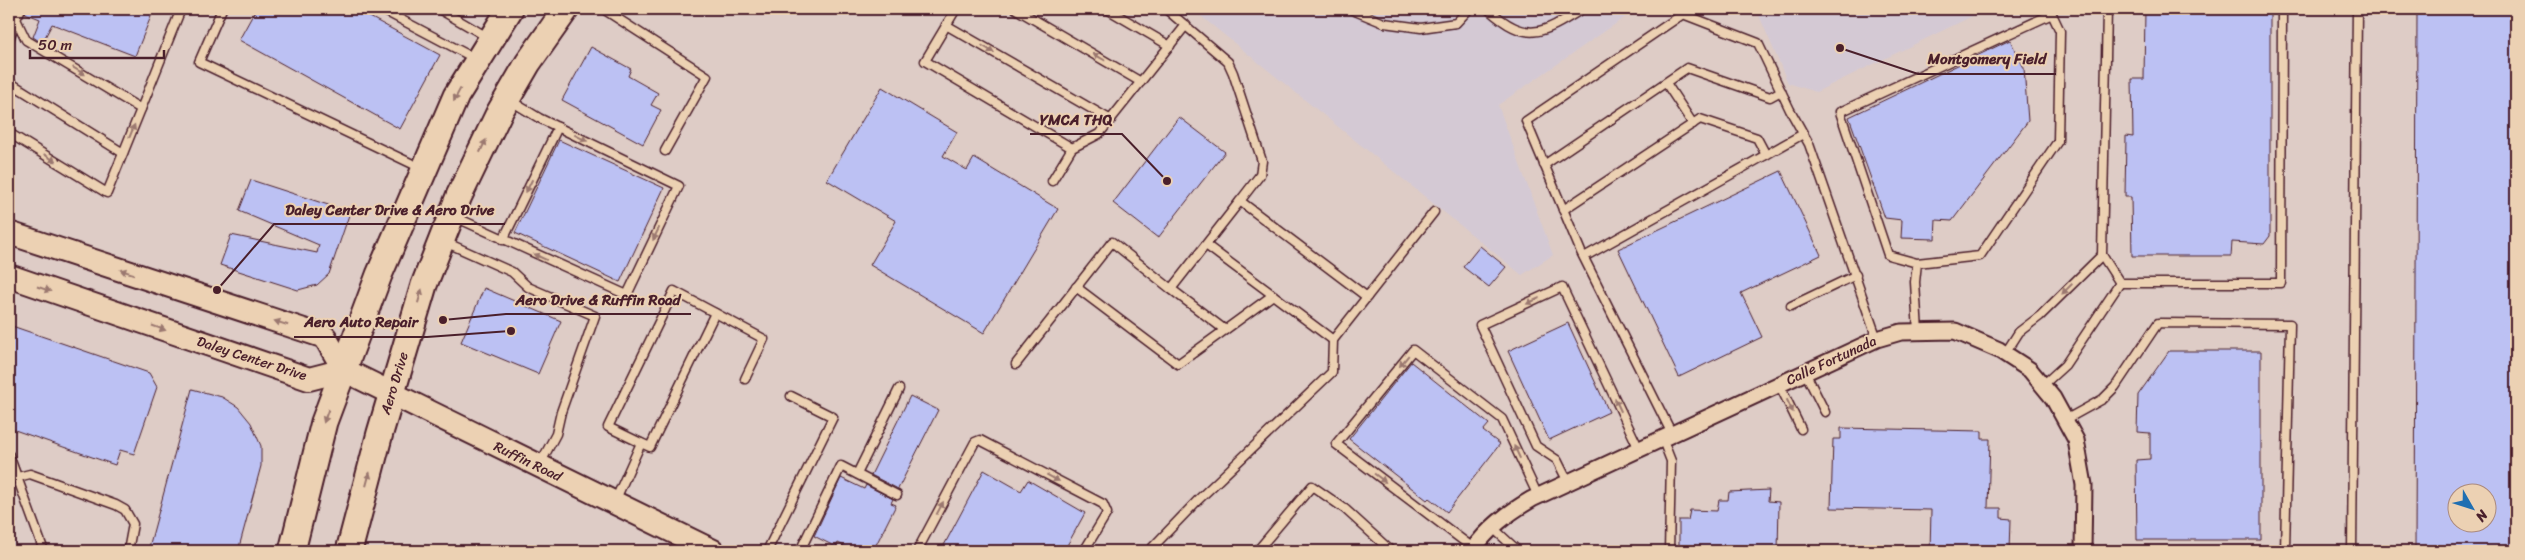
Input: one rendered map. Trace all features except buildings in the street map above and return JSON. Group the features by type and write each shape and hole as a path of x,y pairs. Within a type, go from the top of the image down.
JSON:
{"main road":[{"path":"292,551 324,422 379,275 456,96 490,38 510,9"},
{"name":"Aero Drive","path":"349,551 391,393 424,285 441,241 507,98 528,63 566,9"},
{"path":"9,233 325,337 344,370"},
{"name":"Daley Center Drive","path":"9,276 308,379 344,370"},
{"name":"Ruffin Road","path":"344,370 714,551"}],"street":[{"name":"Calle Fortunada","path":"1472,550 1505,515 1538,496 1877,339 1901,332 1955,331 2005,354 2030,370 2043,385 2065,420 2076,440 2084,485 2083,551"}],"lane":[{"path":"9,40 13,18 21,9"},
{"path":"9,133 107,193 181,9"},
{"path":"222,9 199,62 423,169"},
{"path":"381,9 478,60"},
{"path":"439,9 490,38"},
{"path":"603,9 707,76 665,151"},
{"path":"956,9 925,61 1072,148"},
{"path":"1016,9 1141,82"},
{"path":"1108,9 1170,46"},
{"path":"1166,9 1228,62 1262,162 1260,174 1172,289"},
{"path":"1350,9 1384,23 1421,28 1456,23 1469,9"},
{"path":"1488,9 1504,23 1527,32 1549,29 1582,9"},
{"path":"2106,9 2102,255 2120,283"},
{"path":"2120,283 2282,283 2282,9"},
{"path":"2352,551 2357,9"},
{"path":"1669,551 1671,461 1667,436 1584,257 1526,121 1683,14 1758,42 1809,144 1877,339"},
{"path":"2052,14 2060,31 2058,141 1980,256 1917,263 1888,255 1840,112 2052,14"},
{"path":"13,18 26,40 141,108"},
{"path":"946,25 1111,120"},
{"path":"1052,181 1072,148 1099,134 1186,26"},
{"path":"1544,165 1687,68 1770,96 1781,91"},
{"path":"9,82 123,153"},
{"path":"1666,83 1693,124"},
{"path":"452,216 627,295 679,186 558,127 507,98"},
{"path":"1563,210 1700,119 1757,138 1766,154"},
{"path":"503,240 558,127"},
{"path":"1584,257 1803,134"},
{"path":"1240,201 1367,297"},
{"path":"1149,551 1198,500 1332,372 1333,340 1434,212"},
{"path":"441,241 512,272 528,287 594,316 560,412 556,434 539,466"},
{"path":"1016,364 1112,242 1225,330"},
{"path":"1206,245 1333,340"},
{"path":"2005,354 2019,332 2040,316 2102,255"},
{"path":"1917,263 1915,282 1918,332"},
{"path":"1791,306 1856,275"},
{"path":"2043,385 2065,365 2120,283"},
{"path":"1076,287 1178,364 1273,295"},
{"path":"1568,482 1557,460 1536,446 1480,325 1562,287 1639,449"},
{"path":"715,313 650,447 608,427 674,291 764,339 744,379"},
{"path":"2065,420 2098,402 2115,387 2158,323 2290,324 2285,551"},
{"path":"1472,550 1336,444 1413,350 1502,419 1538,496"},
{"path":"1805,372 1825,412"},
{"path":"1779,384 1801,429"},
{"path":"857,474 899,389"},
{"path":"768,551 833,417 791,396"},
{"path":"917,551 975,442 980,440 1103,504 1107,513 1084,551"},
{"path":"615,503 641,444"},
{"path":"9,455 44,551"},
{"path":"800,551 841,466 897,495"},
{"path":"18,477 30,474 125,510 133,524 128,551"},
{"path":"1257,551 1312,486 1345,510 1391,551"},
{"path":"1492,527 1518,551"}],"shaded area":[{"path":"1192,9 1637,9 1498,105 1553,255 1522,275"},
{"path":"1747,9 1987,9 1816,92 1788,83 1758,13"}],"place":[{"name":"Montgomery Field","path":"1840,48"},
{"name":"YMCA THQ","path":"1167,181"},
{"name":"Daley Center Drive & Aero Drive","path":"217,290"},
{"name":"Aero Drive & Ruffin Road","path":"443,320"},
{"name":"Aero Auto Repair","path":"511,331"}]}
